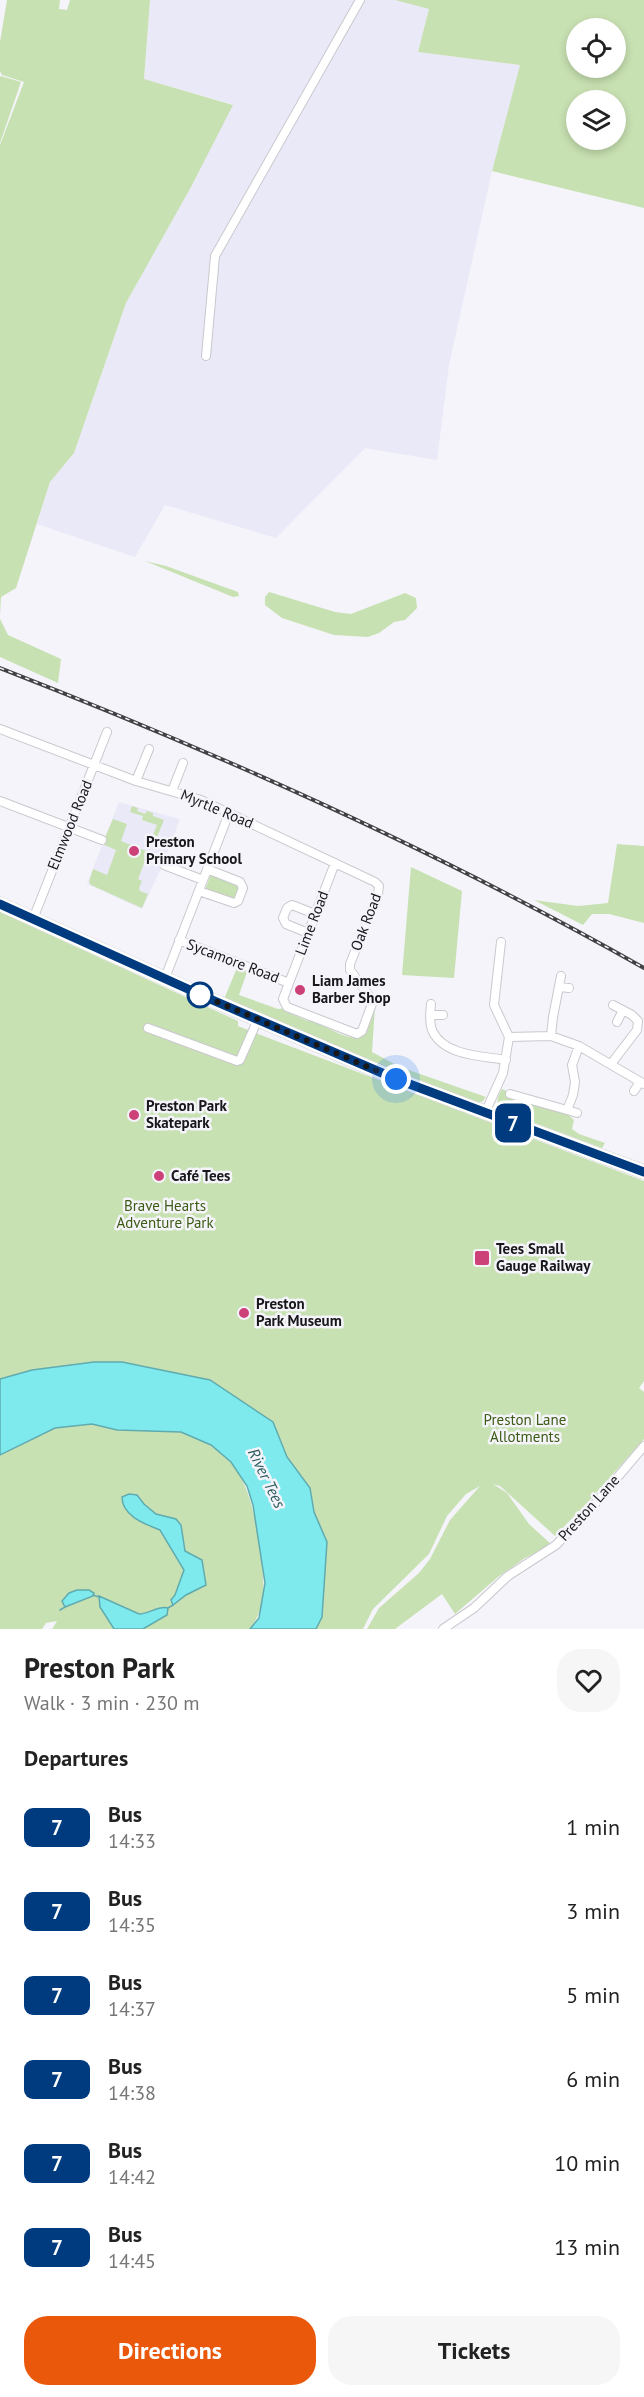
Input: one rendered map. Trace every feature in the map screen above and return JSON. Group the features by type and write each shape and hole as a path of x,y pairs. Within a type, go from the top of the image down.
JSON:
{"main road":[{"path":"0,904 396,1079 644,1172"}],"street":[{"path":"206,356 215,256 360,0"},
{"name":"Myrtle Road","path":"0,729 136,781 190,795 335,863"},
{"name":"Elmwood Road","path":"33,919 107,732"},
{"path":"136,781 149,749"},
{"path":"172,791 183,763"},
{"path":"0,801 102,840"},
{"path":"165,978 229,813"},
{"name":"Lime Road","path":"289,983 335,863"},
{"name":"Oak Road","path":"335,863 379,886 350,964 350,970 373,1002 360,1033"},
{"path":"164,865 203,880"},
{"path":"199,891 234,903 238,901 243,888 240,882 207,869"},
{"path":"308,933 286,924 283,918 287,908 292,905 315,914"},
{"name":"Sycamore Road","path":"179,940 289,983 283,999 287,1007 354,1034 360,1033"},
{"path":"485,1113 503,1073 509,1037 494,1005 496,958 501,942"},
{"path":"551,1035 561,976"},
{"path":"559,987 569,988"},
{"path":"430,1004 432,1031 440,1042 454,1050 472,1055 506,1060"},
{"path":"611,1064 637,1030 638,1021 613,1005"},
{"path":"617,1022 623,1010"},
{"path":"430,1015 443,1016"},
{"path":"148,1028 237,1061 240,1060 258,1019"},
{"path":"509,1037 551,1035 579,1046 642,1083 634,1091"},
{"path":"567,1110 575,1082 572,1065 579,1046"},
{"path":"510,1094 577,1113"},
{"path":"514,1107 519,1097"},
{"name":"Preston Lane","path":"443,1629 474,1608 508,1576 556,1545 594,1505 644,1446"}],"shaded area":[{"path":"150,0 395,0 429,9 418,52 520,65 492,171 449,365 437,460 365,448 276,538 165,505 135,557 37,524 50,482 74,453 126,303 191,187 232,104 144,79"},
{"name":"Preston Primary School","path":"119,802 180,819 164,862 142,909 87,884"}],"green space":[{"path":"7,0 60,0 59,9 67,10 70,0 150,0 144,79 233,105 191,187 126,303 74,453 50,482 16,588 1,597 0,615 0,145 24,82 2,75 0,71 0,42"},
{"path":"395,0 644,0 644,208 492,171 520,65 418,52 429,9"},
{"path":"0,77 21,82 0,143"},
{"path":"145,561 166,566 238,592 239,596 233,597"},
{"path":"269,592 335,612 351,614 405,593 416,598 417,608 405,620 394,622 379,633 368,637 334,635 282,618 265,605 265,597"},
{"path":"0,619 8,635 61,659 58,683 0,657"},
{"path":"132,806 138,808 137,811 145,814 147,811 153,813 153,816 164,820 157,837 153,835 157,825 142,820 143,816 130,812"},
{"path":"113,819 127,824 121,841 151,853 163,862 162,864 149,859 145,861 138,879 142,881 140,891 148,894 142,908 91,885 89,882 93,869 107,875 116,850 102,844"},
{"path":"617,844 644,846 644,923 609,914 592,914 583,925 534,900 578,906 608,903"},
{"path":"411,867 462,891 454,978 402,975"},
{"path":"211,874 240,886 236,901 205,890"},
{"path":"0,912 238,1021 238,1026 644,1181 644,1381 639,1388 644,1392 644,1439 555,1536 500,1486 493,1484 507,1493 529,1524 552,1545 525,1558 498,1577 455,1614 442,1594 395,1629 367,1629 379,1608 419,1573 430,1559 450,1520 480,1486 466,1494 447,1516 429,1554 373,1609 363,1629 316,1629 322,1617 327,1542 314,1512 310,1488 287,1457 273,1422 122,1362 94,1362 32,1370 0,1379"},
{"path":"237,968 247,972 239,995 278,1009 285,1008 290,1013 308,1021 311,1019 346,1036 359,1037 364,1034 375,1007 372,1052 400,1067 486,1097 482,1102 476,1102 360,1058 224,999"},
{"path":"502,1089 509,1092 514,1102 546,1105 561,1110 574,1120 572,1129 579,1134 605,1143 602,1148 500,1110 497,1102"},
{"path":"92,1424 114,1428 184,1433 216,1449 228,1459 238,1472 251,1501 263,1570 260,1611 250,1629 52,1629 57,1621 46,1623 42,1629 0,1629 0,1455 56,1428"}],"water":[{"name":"River Tees","path":"94,1362 122,1362 210,1380 273,1422 287,1457 310,1488 314,1512 327,1542 322,1617 316,1629 250,1629 259,1618 265,1583 253,1505 247,1486 231,1462 211,1445 181,1432 117,1430 92,1424 55,1428 0,1455 0,1379 32,1370"},
{"path":"129,1494 137,1495 156,1514 176,1519 181,1525 185,1551 202,1560 206,1585 186,1595 173,1605 171,1600 184,1570 160,1530 135,1518 126,1509 122,1497"},
{"path":"89,1590 94,1593 93,1596 65,1607 62,1601 69,1593"},
{"path":"99,1596 139,1614 168,1608 167,1615 143,1629 114,1629 100,1607"}],"waterway":[{"path":"93,1595 99,1597"},
{"path":"168,1608 173,1605"},
{"path":"60,1610 65,1607"}],"railway":[{"path":"0,668 165,735 328,806 488,884 644,968"}],"bus line":[{"name":"7","path":"0,904 210,999 396,1079 644,1172"}],"place":[{"name":"Preston Primary School","path":"134,851"},
{"name":"Liam James Barber Shop","path":"300,990"},
{"name":"Preston Park Skatepark","path":"134,1115"},
{"name":"Café Tees","path":"159,1176"},
{"name":"Tees Small Gauge Railway","path":"482,1258"},
{"name":"Preston Park Museum","path":"244,1313"}],"route":[{"path":"200,995 396,1079"}],"park label":[{"name":"Brave Hearts Adventure Park","path":"165,1214"},
{"name":"Preston Lane Allotments","path":"525,1428"}]}
